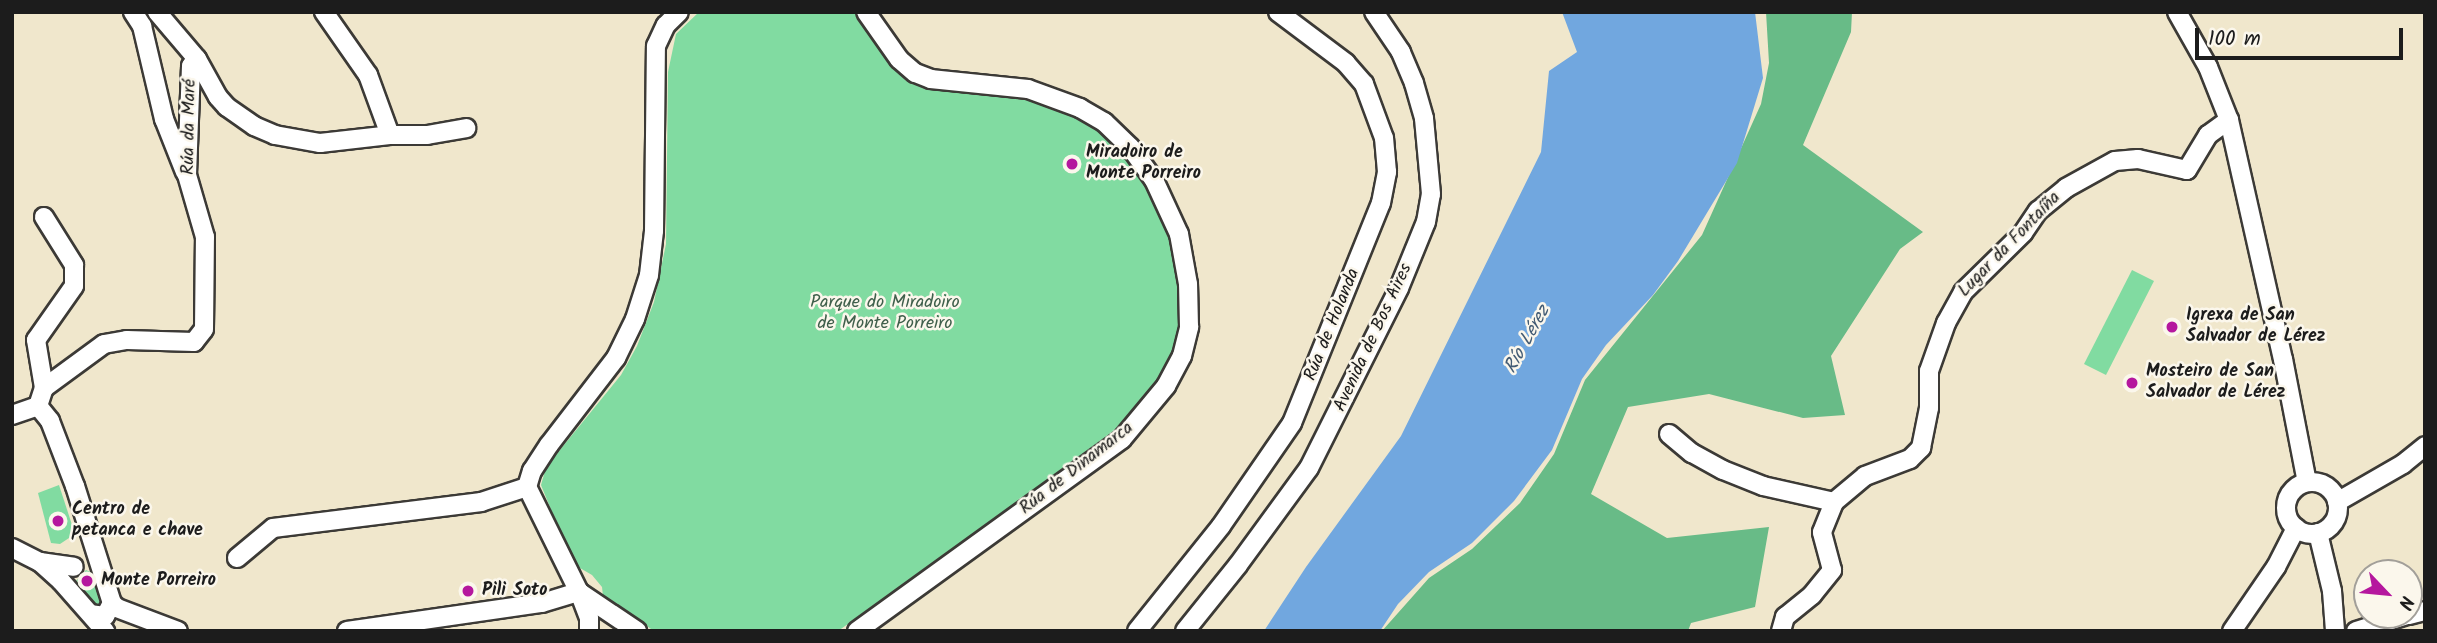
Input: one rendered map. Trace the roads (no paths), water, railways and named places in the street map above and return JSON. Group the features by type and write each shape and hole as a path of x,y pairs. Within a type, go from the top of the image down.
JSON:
{"street":[{"path":"133,12 142,26 164,119 187,175"},
{"name":"Rúa da Maré","path":"157,12 197,59 218,97 227,107 275,135 320,143 390,135 427,135 466,128"},
{"path":"324,12 368,75 390,135"},
{"name":"Rúa de Dinamarca","path":"857,631 1122,439 1166,386 1182,356 1189,327 1188,284 1179,234 1154,180 1130,147 1096,117 1028,89 931,79 915,73 900,59 866,12"},
{"name":"Rúa de Holanda","path":"1137,631 1214,537 1292,424 1381,203 1387,172 1384,138 1364,84 1346,63 1278,12"},
{"name":"Avenida de Bos Aires","path":"1185,631 1310,468 1399,288 1426,222 1431,194 1424,118 1401,52 1374,12"},
{"path":"2177,12 2208,67 2229,120 2283,359 2307,482"},
{"path":"589,631 589,618 579,592 527,487 532,471 549,445 616,358 635,319 649,275 655,206 656,47 667,17"},
{"name":"Rúa da Maré","path":"44,388 104,344 127,340 189,343 200,338 204,329 207,288 205,237 187,175 191,66 197,59"},
{"name":"Lugar da Fontaíña","path":"1834,502 1865,476 1910,459 1921,448 1929,408 1929,371 1954,306 1963,292 2023,233 2038,211 2066,188 2115,161 2138,159 2187,170 2208,135 2229,120"},
{"path":"38,406 44,388 36,340 74,286 74,265 44,218"},
{"path":"12,415 38,406"},
{"path":"38,406 50,421 75,486 112,603 117,608 170,629"},
{"path":"1669,434 1692,453 1723,470 1763,486 1834,502 1822,533 1832,570 1812,595 1785,617 1781,631"},
{"path":"2337,502 2403,464 2425,446"},
{"path":"2307,482 2323,484 2337,502 2336,518 2326,530 2318,533 2296,528 2290,522 2286,504 2293,489 2307,482"},
{"path":"237,558 273,528 481,502 527,487"},
{"path":"2232,631 2269,578 2296,528"},
{"path":"2318,533 2332,592 2335,631"},
{"path":"12,548 40,562 105,631"},
{"path":"40,562 74,567 86,564 102,571"},
{"path":"70,591 69,577 74,567"},
{"path":"347,631 542,603 579,592"},
{"path":"579,592 637,631"},
{"path":"91,614 105,616 112,603"},
{"path":"142,631 170,629"}],"water":[{"name":"Río Lérez","path":"1562,12 1755,12 1763,78 1737,163 1678,261 1653,295 1606,345 1582,379 1552,450 1514,501 1472,543 1429,572 1398,604 1380,631 1264,631 1306,567 1401,436 1541,152 1549,71 1577,52"}],"place":[{"name":"Miradoiro de Monte Porreiro","path":"1072,164"},
{"name":"Igrexa de San Salvador de Lérez","path":"2172,327"},
{"name":"Mosteiro de San Salvador de Lérez","path":"2132,383"},
{"name":"Centro de petanca e chave","path":"58,521"},
{"name":"Monte Porreiro","path":"87,581"},
{"name":"Pili Soto","path":"468,591"}],"park label":[{"name":"Parque do Miradoiro de Monte Porreiro","path":"885,314"}]}
